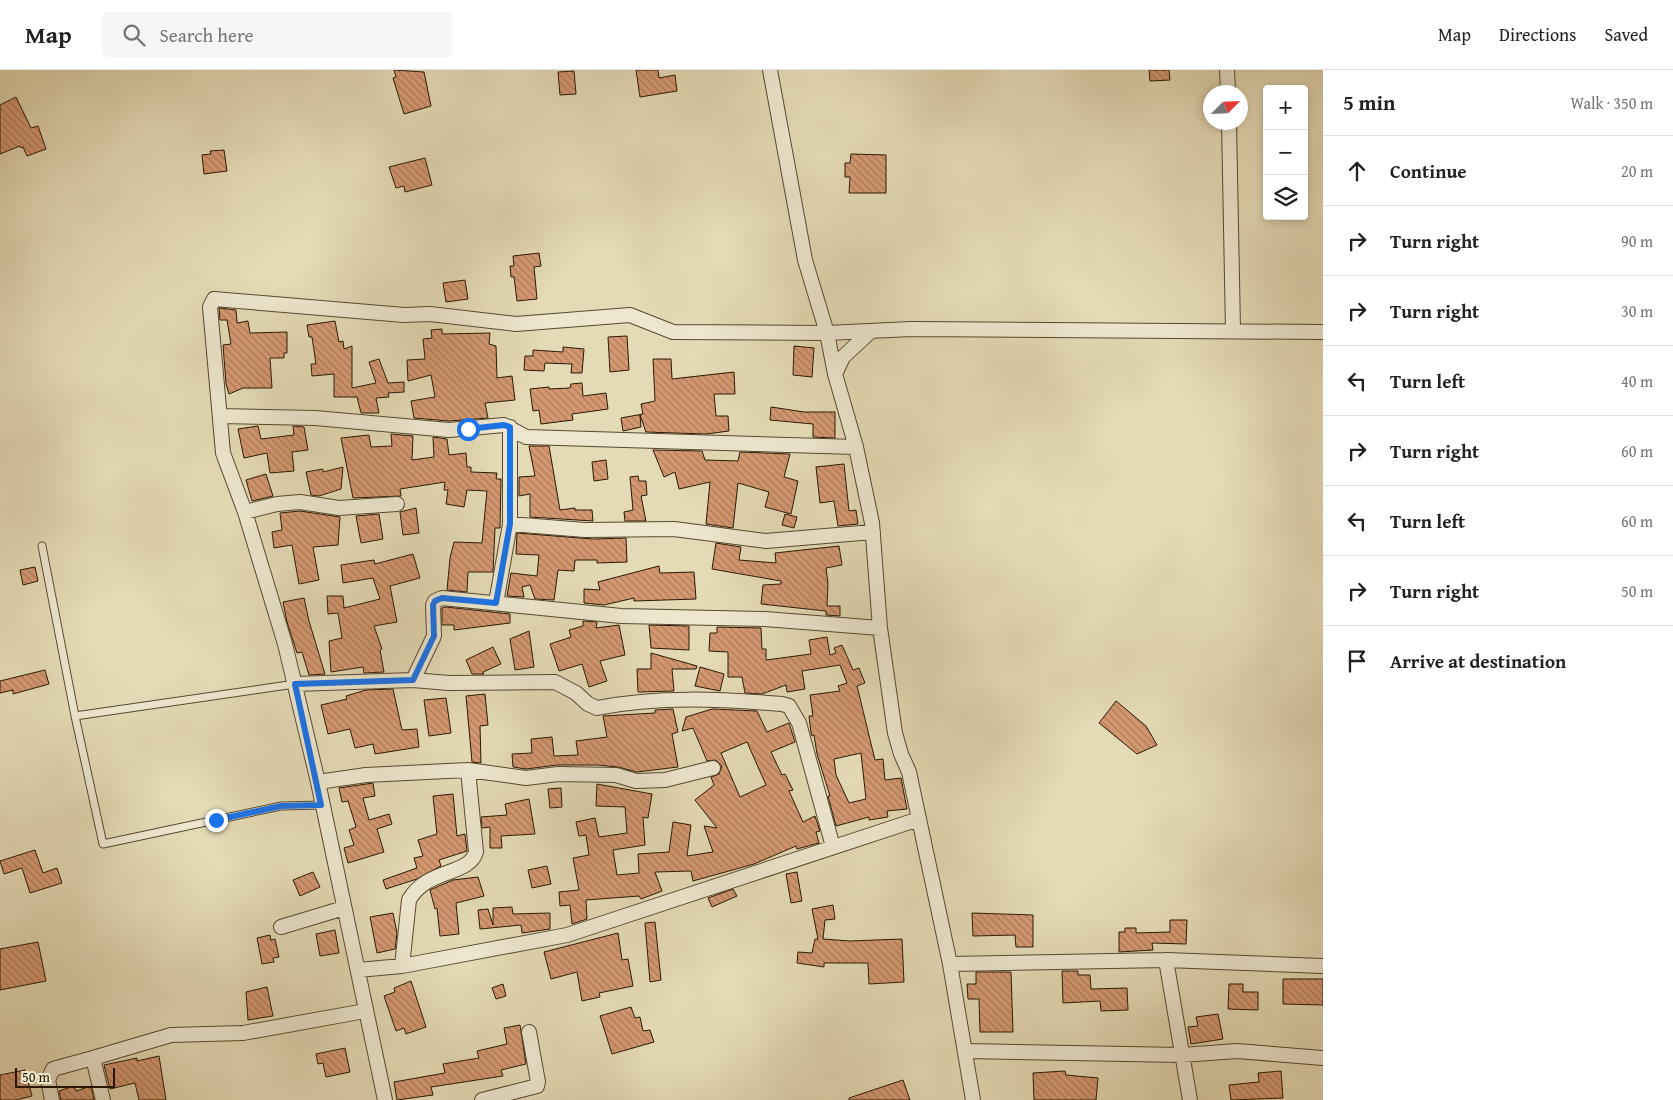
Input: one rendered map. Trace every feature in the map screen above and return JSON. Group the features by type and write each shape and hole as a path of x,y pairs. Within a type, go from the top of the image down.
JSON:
{"street":[{"path":"770,70 805,260 827,333 835,374 856,447 873,532 880,628 895,733 909,772 920,819 950,964 973,1100"},
{"path":"1227,70 1228,85"},
{"path":"1229,130 1233,330"},
{"path":"385,1100 321,805 318,782 285,644 245,512 223,453 211,301 217,298 404,315 430,314 516,324 630,315 673,332 827,333 911,329 1323,332"},
{"path":"835,374 843,357 871,331"},
{"path":"221,416 315,418 449,430 504,425 526,437 856,447"},
{"path":"496,603 510,524 510,427"},
{"path":"245,512 277,504 300,502 339,508 397,504"},
{"path":"510,524 585,530 674,529 766,541 873,532"},
{"path":"413,680 434,636 433,605 435,601 442,598 621,616 765,620 880,628"},
{"path":"295,684 413,680 449,683 555,682 576,693 588,704 597,708 669,700 705,699 789,706 799,723 833,847"},
{"path":"318,782 366,775 468,770 526,778 558,774 616,775 636,781 665,780 713,768"},
{"path":"402,966 409,900 414,890 429,879 468,865 474,859 476,852 468,770"},
{"path":"358,970 402,966 567,935 920,819"},
{"path":"281,927 344,908"},
{"path":"950,964 1166,960 1323,966"},
{"path":"1166,960 1190,1100"},
{"path":"52,1100 48,1080 53,1069 171,1035 243,1033 365,1011"},
{"path":"482,1100 537,1086 538,1082 529,1032"},
{"path":"966,1051 1182,1055 1237,1051 1323,1058"},
{"path":"93,1058 102,1100"}],"lane":[{"path":"42,546 75,716 103,844 281,806 321,805"},
{"path":"75,716 295,684"}],"building":[{"path":"394,70 424,72 431,106 404,114 393,78 396,77"},
{"path":"636,70 658,70 659,78 675,75 677,91 640,97"},
{"path":"1149,70 1169,70 1170,80 1150,81"},
{"path":"574,71 576,94 560,95 558,72"},
{"path":"16,97 31,128 38,126 46,149 27,156 23,147 21,148 20,146 0,154 0,105"},
{"path":"224,150 227,171 204,174 202,155 211,154 210,151"},
{"path":"851,154 886,155 886,193 849,193 850,177 845,177 845,163 850,163"},
{"path":"425,158 432,185 405,192 404,186 396,188 389,167"},
{"path":"539,253 541,266 534,267 537,299 517,301 514,277 511,277 510,266 514,266 513,256"},
{"path":"465,280 468,299 446,302 443,283"},
{"path":"219,308 236,310 237,323 248,321 250,333 287,332 287,353 284,353 284,358 270,358 272,388 243,388 229,394 226,384 223,345 231,344 227,320 220,320"},
{"path":"335,321 339,342 343,341 344,349 352,346 352,388 376,383 369,362 379,359 388,383 404,382 404,392 388,393 389,397 376,398 379,413 361,413 357,397 334,397 334,374 312,376 311,364 316,364 312,337 309,337 307,325"},
{"path":"442,329 442,334 490,333 489,344 496,346 497,378 512,376 515,400 485,403 488,418 449,421 414,418 411,401 435,397 431,375 408,381 407,360 425,359 423,339 432,338 431,330"},
{"path":"627,336 629,370 610,372 608,337"},
{"path":"794,346 814,348 812,377 793,375"},
{"path":"563,347 584,349 582,373 571,373 572,364 545,363 544,371 524,370 525,356 533,356 533,350 563,352"},
{"path":"653,359 671,359 672,379 734,372 735,394 714,394 716,416 728,416 729,431 706,434 646,432 640,415 641,427 623,431 621,418 643,414 641,404 655,401"},
{"path":"582,383 583,396 606,393 608,409 572,414 573,420 541,424 539,410 533,411 530,389 549,387 549,389 570,388 571,384"},
{"path":"771,407 804,412 835,412 835,438 813,437 813,424 770,420"},
{"path":"258,426 261,439 294,435 293,426 304,427 308,450 292,452 294,471 270,473 267,453 244,458 238,429"},
{"path":"391,434 413,436 412,460 434,457 433,437 447,439 449,455 466,453 467,467 471,467 471,472 497,473 496,479 501,479 500,528 495,528 493,572 468,572 467,592 447,590 450,558 454,542 482,543 487,491 467,490 464,507 446,504 448,490 444,490 445,482 400,489 401,496 353,498 341,438 369,435 371,447 392,446"},
{"path":"529,446 549,446 560,510 575,508 575,510 592,510 593,521 530,517 530,494 519,496 519,477 535,476"},
{"path":"653,450 702,451 705,460 738,461 740,452 790,454 784,477 798,481 791,514 765,507 769,492 738,483 733,528 706,524 710,482 679,489 675,472 664,477"},
{"path":"606,460 608,479 594,481 592,462"},
{"path":"844,464 849,511 856,510 858,524 838,526 834,501 820,503 816,467"},
{"path":"343,467 341,489 319,496 311,495 306,472 323,469 323,472"},
{"path":"266,474 273,496 252,501 246,480"},
{"path":"638,476 639,481 646,481 647,495 641,496 646,521 625,521 624,512 633,510 630,477"},
{"path":"416,508 419,533 403,535 400,512"},
{"path":"300,511 340,517 338,545 313,547 319,580 299,584 292,545 274,548 272,532 282,530 280,513"},
{"path":"379,514 383,539 361,543 356,516"},
{"path":"785,514 797,517 794,528 782,525"},
{"path":"517,533 593,539 626,538 627,562 597,563 597,560 575,560 574,571 558,570 554,600 535,599 530,585 522,587 524,597 507,596 511,573 537,576 539,555 516,554"},
{"path":"716,543 741,547 739,560 776,563 775,553 839,546 842,565 826,568 828,583 827,606 840,606 840,616 826,615 826,611 761,604 763,585 781,584 781,581 712,569"},
{"path":"413,554 420,578 390,586 397,622 374,626 382,649 380,650 384,672 364,673 363,667 331,672 329,641 342,638 338,613 328,614 327,596 343,596 344,608 380,599 373,578 343,583 341,565 374,560 375,564"},
{"path":"659,566 660,573 694,572 696,599 634,601 634,598 604,605 584,603 584,589 600,590 598,582"},
{"path":"35,567 38,581 23,585 20,570"},
{"path":"304,598 325,674 309,675 302,652 297,653 287,622 283,602"},
{"path":"442,608 510,614 510,623 454,630 454,625 442,625"},
{"path":"583,621 597,622 596,628 619,625 625,655 600,661 607,681 589,687 582,664 559,671 550,644 571,637 569,630 583,626"},
{"path":"649,625 689,626 689,650 651,648"},
{"path":"717,627 761,628 762,649 766,649 766,660 811,654 809,640 827,637 830,655 836,653 834,648 842,645 853,670 859,668 865,683 857,686 875,760 883,759 885,780 901,778 907,809 887,811 888,817 869,820 869,817 836,826 828,796 830,796 817,754 814,735 812,736 811,733 809,716 813,716 810,695 840,691 838,686 847,683 840,665 802,671 805,689 787,692 786,685 762,694 745,693 742,677 728,677 728,652 709,651 710,633 717,633","holes":["861,753 866,799 849,803 836,775 834,759"]},
{"path":"529,631 534,667 515,670 510,639"},
{"path":"493,647 501,664 483,672 484,674 472,674 466,660"},
{"path":"651,653 697,666 696,669 672,669 674,691 638,692 637,669 651,669"},
{"path":"700,667 724,674 720,691 695,686"},
{"path":"45,670 49,684 13,694 13,690 0,693 0,681"},
{"path":"393,689 402,730 417,729 419,747 375,754 373,744 355,748 350,729 328,734 321,705 347,699 346,696 366,690"},
{"path":"485,694 488,725 480,726 481,763 472,762 466,696"},
{"path":"446,698 451,733 429,736 424,700"},
{"path":"1116,701 1146,726 1157,745 1137,754 1099,723"},
{"path":"673,709 678,732 672,734 678,767 637,772 618,767 598,765 557,765 526,769 513,767 512,754 532,753 531,739 552,737 554,756 578,755 576,741 607,737 603,716 655,713 655,710"},
{"path":"712,709 757,711 767,732 789,723 795,742 771,752 782,775 785,774 793,790 789,791 803,822 815,816 820,831 816,832 819,843 797,849 796,846 754,864 693,881 691,871 655,872 662,891 641,899 639,896 586,900 587,919 572,924 570,905 560,906 559,892 579,890 573,858 589,855 586,835 579,836 576,822 595,818 599,837 627,833 625,807 596,806 597,784 652,794 648,818 643,817 645,845 613,850 617,875 639,873 638,854 669,852 673,822 691,825 687,856 713,852 704,826 717,828 695,800 714,785 711,777 719,774 722,766 716,760 707,761 693,728 682,731 686,717","holes":["747,742 766,785 740,797 721,753"]},
{"path":"373,783 375,796 363,798 369,820 389,814 392,824 377,829 384,852 348,863 344,848 354,845 349,830 356,827 348,801 342,802 339,788"},
{"path":"561,788 562,807 550,808 548,789"},
{"path":"453,794 457,836 465,834 467,851 439,860 441,866 417,879 386,889 383,880 417,868 414,858 423,856 418,840 437,834 433,796"},
{"path":"529,799 535,834 501,836 502,848 490,848 490,827 482,828 481,817 507,815 505,804"},
{"path":"35,850 43,873 57,868 62,883 30,893 22,868 4,874 0,861"},
{"path":"547,866 551,884 532,888 528,870"},
{"path":"313,872 320,887 300,896 293,880"},
{"path":"797,872 802,901 791,903 786,874"},
{"path":"478,877 484,896 456,903 459,934 440,936 437,908 435,909 430,890 453,880"},
{"path":"733,889 737,896 712,907 708,898"},
{"path":"833,905 835,919 825,920 823,939 850,941 902,939 904,982 869,984 868,963 824,963 824,967 797,963 798,952 812,953 815,939 818,939 812,909"},
{"path":"512,907 513,914 550,913 550,929 522,933 521,925 480,929 478,910 488,909 493,925 493,908"},
{"path":"393,913 397,933 395,949 377,953 370,917"},
{"path":"972,913 1033,915 1033,947 1016,947 1015,935 973,936"},
{"path":"1170,920 1187,920 1186,944 1152,943 1153,950 1119,952 1119,932 1125,932 1125,928 1136,928 1136,933 1170,932"},
{"path":"655,922 661,980 650,982 645,923"},
{"path":"335,930 339,953 320,956 316,934"},
{"path":"618,933 622,960 628,959 633,986 599,993 600,997 582,1001 577,972 551,979 544,952"},
{"path":"270,935 271,940 275,939 279,957 273,958 274,962 262,964 257,938"},
{"path":"38,942 46,981 0,990 0,949"},
{"path":"1062,971 1078,971 1078,975 1090,975 1091,989 1127,988 1128,1010 1101,1011 1100,1001 1063,1003"},
{"path":"976,972 1011,972 1013,1032 980,1032 979,999 968,999 967,984 976,984"},
{"path":"1283,979 1323,979 1323,1005 1283,1004"},
{"path":"411,981 426,1027 406,1034 404,1028 396,1031 384,996 395,992 394,988"},
{"path":"503,984 506,996 496,999 492,988"},
{"path":"1229,984 1243,984 1243,992 1258,992 1258,1010 1228,1009"},
{"path":"267,987 273,1016 248,1020 246,992"},
{"path":"631,1007 635,1018 640,1017 643,1031 650,1030 654,1042 612,1054 600,1016"},
{"path":"1218,1014 1223,1039 1191,1044 1188,1027 1198,1026 1196,1017"},
{"path":"520,1025 526,1064 501,1070 503,1076 431,1087 433,1095 397,1100 394,1082 445,1073 443,1064 479,1058 477,1051 507,1044 504,1028"},
{"path":"345,1048 350,1072 326,1077 323,1063 318,1064 316,1054"},
{"path":"159,1056 166,1100 139,1100 135,1083 110,1089 104,1065 137,1058 137,1061"},
{"path":"25,1070 32,1096 16,1100 0,1100 0,1075"},
{"path":"1065,1071 1066,1075 1098,1078 1096,1100 1034,1100 1033,1073"},
{"path":"1281,1071 1283,1098 1231,1100 1229,1085 1259,1082 1258,1073"},
{"path":"903,1080 910,1100 849,1100 849,1098"},
{"path":"74,1086 76,1091 91,1086 94,1100 61,1100 59,1091"}],"route":[{"path":"216,820 281,806 321,805 318,782 295,684 413,680 434,636 433,605 435,601 442,598 496,603 510,524 508,506 510,427 504,425 468,429"}]}
